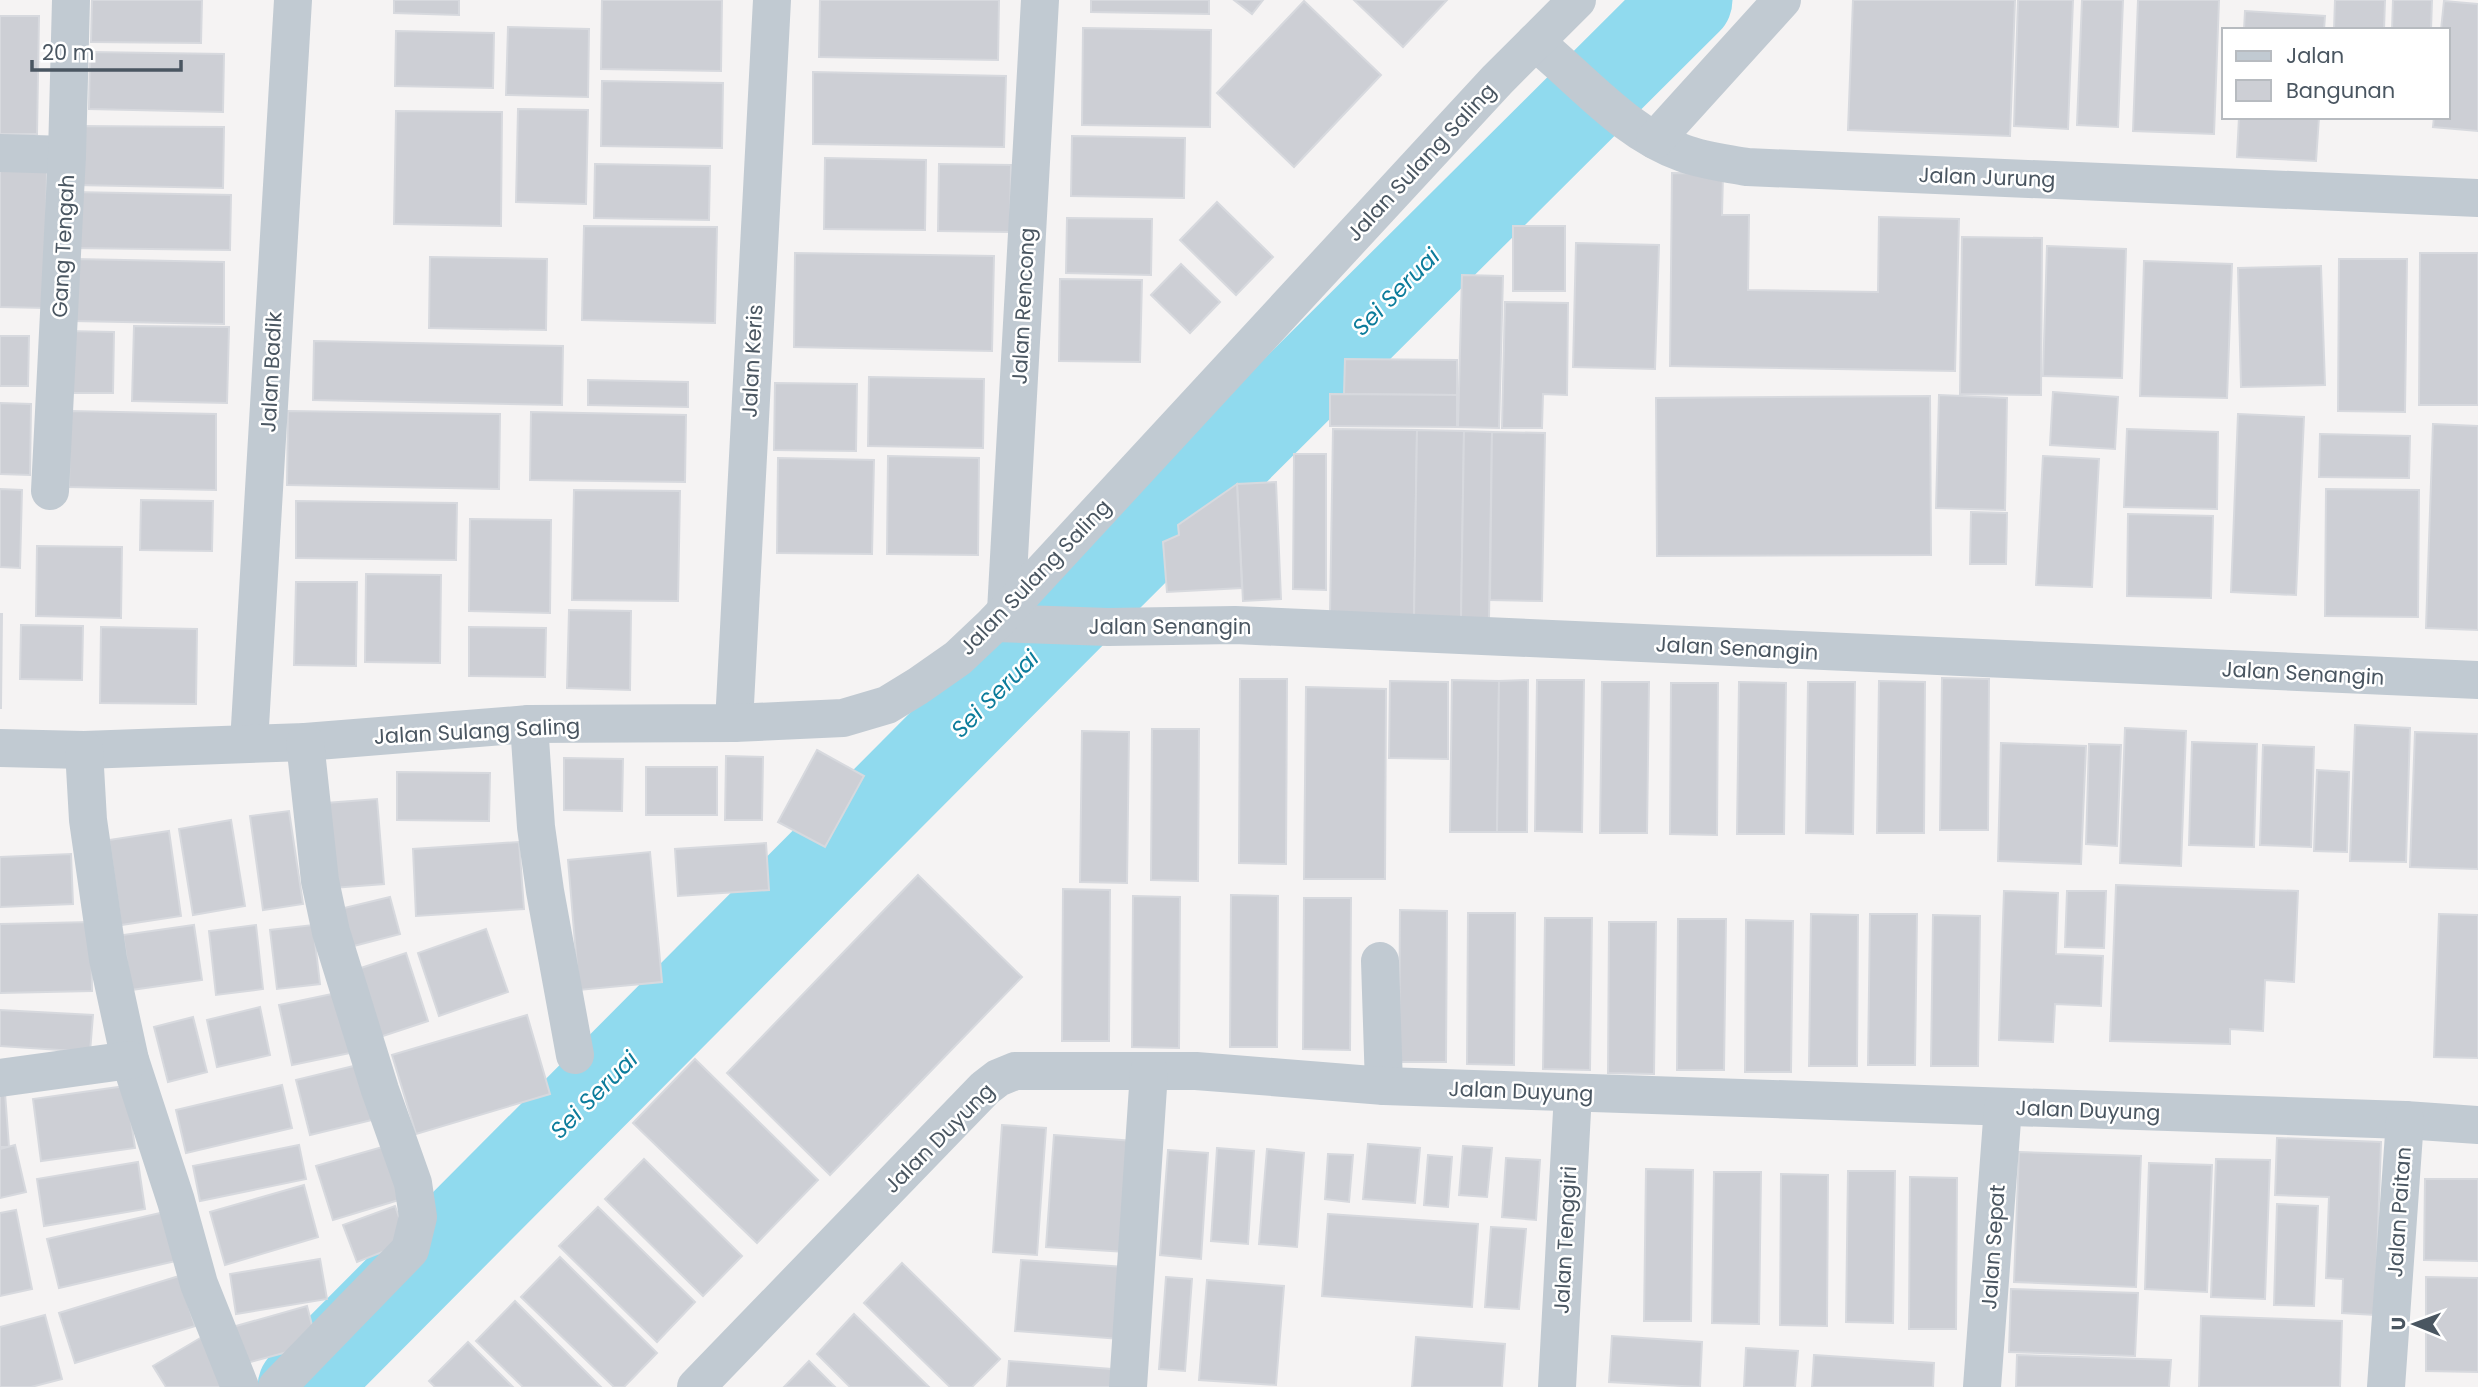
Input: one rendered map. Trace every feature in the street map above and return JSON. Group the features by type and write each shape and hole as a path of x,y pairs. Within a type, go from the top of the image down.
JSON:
{"street":[{"name":"Gang Tengah","path":"50,491 67,155 71,0"},
{"name":"Jalan Badik","path":"249,743 293,0"},
{"name":"Jalan Keris","path":"734,723 772,0"},
{"name":"Jalan Rencong","path":"1008,620 1040,0"},
{"name":"Jalan Sulang Saling","path":"0,748 84,750 306,742 529,724 734,723 843,718 887,705 958,658 1008,620 1497,80 1547,53 1577,0"},
{"path":"1655,140 1782,0"},
{"name":"Jalan Jurung","path":"1547,53 1615,113 1655,140 1681,153 1747,167 2478,198"},
{"path":"0,153 67,155"},
{"name":"Jalan Senangin","path":"1008,620 1108,626 1249,626 2478,680"},
{"path":"529,724 536,827 575,1055"},
{"path":"277,1387 410,1250 418,1217 413,1183 380,1090 331,932 320,881 306,742"},
{"path":"84,750 90,833 108,959 130,1060 176,1201 199,1284 240,1387"},
{"path":"1380,961 1384,1086"},
{"path":"0,1078 130,1060"},
{"name":"Jalan Duyung","path":"696,1387 985,1088 998,1078 1015,1071 1196,1071 1384,1086 2405,1120 2478,1125"},
{"path":"1128,1387 1149,1072"},
{"name":"Jalan Tenggiri","path":"1558,1387 1573,1093"},
{"name":"Jalan Sepat","path":"1982,1387 2003,1107"},
{"name":"Jalan Paitan","path":"2386,1387 2405,1120"}],"building":[{"path":"92,0 202,0 201,43 91,42"},
{"path":"394,0 459,0 459,15 394,13"},
{"path":"602,0 722,0 721,71 601,69"},
{"path":"820,0 999,0 998,60 819,57"},
{"path":"1091,0 1209,0 1209,14 1091,12"},
{"path":"1234,0 1263,0 1252,14"},
{"path":"1354,0 1447,0 1403,47"},
{"path":"1853,0 2015,0 2010,136 1848,130"},
{"path":"2018,0 2073,0 2068,129 2014,126"},
{"path":"2082,0 2123,0 2118,127 2077,125"},
{"path":"2138,0 2219,0 2214,134 2133,131"},
{"path":"2335,0 2385,0 2384,28 2334,28"},
{"path":"2393,0 2432,0 2431,28 2392,28"},
{"path":"1304,1 1381,75 1294,167 1217,93"},
{"path":"2444,1 2478,4 2478,131 2433,127 2434,119 2450,119 2450,28 2441,28"},
{"path":"2245,11 2325,16 2324,28 2244,28"},
{"path":"0,16 39,16 37,134 0,134"},
{"path":"508,27 589,29 588,97 506,95"},
{"path":"1083,28 1211,30 1210,127 1082,125"},
{"path":"396,31 494,33 493,88 395,86"},
{"path":"90,52 224,54 223,112 89,109"},
{"path":"813,72 1006,76 1004,147 813,144"},
{"path":"602,81 723,83 722,148 601,146"},
{"path":"518,109 588,110 586,204 516,202"},
{"path":"396,111 502,112 501,226 394,224"},
{"path":"2239,119 2319,119 2316,161 2237,157"},
{"path":"77,126 224,127 223,188 76,185"},
{"path":"1072,136 1185,138 1184,198 1071,196"},
{"path":"825,158 926,160 925,230 824,229"},
{"path":"595,164 710,166 709,220 594,218"},
{"path":"939,164 1011,165 1010,232 938,231"},
{"path":"0,169 47,170 45,308 0,307"},
{"path":"1672,173 1723,174 1722,215 1749,215 1748,290 1878,292 1879,217 1959,219 1955,371 1670,366"},
{"path":"72,192 231,195 230,250 71,248"},
{"path":"1217,202 1273,257 1236,295 1180,240"},
{"path":"1067,218 1152,219 1151,275 1066,273"},
{"path":"584,226 717,227 715,323 582,320"},
{"path":"1513,226 1565,226 1565,291 1513,291"},
{"path":"1962,237 2042,238 2041,395 1960,394"},
{"path":"1576,243 1659,245 1655,369 1573,367"},
{"path":"2047,246 2126,249 2122,378 2043,376"},
{"path":"795,253 994,256 992,351 794,347"},
{"path":"2420,253 2478,253 2478,405 2419,405"},
{"path":"430,257 547,259 546,330 429,328"},
{"path":"74,259 224,262 224,324 73,321"},
{"path":"2339,259 2407,259 2405,412 2338,411"},
{"path":"2144,261 2232,264 2227,398 2140,396"},
{"path":"1181,264 1220,302 1190,333 1151,295"},
{"path":"2321,266 2325,385 2241,387 2238,268"},
{"path":"1462,275 1503,276 1499,428 1458,427"},
{"path":"1060,279 1142,280 1140,362 1059,361"},
{"path":"1505,302 1568,303 1567,395 1543,394 1542,428 1502,428"},
{"path":"134,326 229,327 227,403 132,401"},
{"path":"67,331 114,332 113,393 66,393"},
{"path":"0,336 29,336 28,386 0,386"},
{"path":"314,341 563,346 562,405 313,400"},
{"path":"1345,359 1457,360 1457,395 1344,394"},
{"path":"869,377 984,379 983,448 868,446"},
{"path":"588,380 688,382 688,407 588,405"},
{"path":"775,383 857,384 856,451 774,450"},
{"path":"2053,392 2118,397 2115,449 2050,445"},
{"path":"1330,394 1457,395 1457,427 1330,426"},
{"path":"1939,395 2007,398 2005,510 1936,508"},
{"path":"1930,396 1931,555 1657,556 1656,398"},
{"path":"0,403 31,404 30,475 0,474"},
{"path":"70,411 216,414 216,490 69,487"},
{"path":"288,411 500,414 499,489 287,485"},
{"path":"531,412 686,415 685,482 530,480"},
{"path":"2238,414 2304,417 2296,595 2231,592"},
{"path":"2433,424 2478,426 2478,630 2426,628"},
{"path":"1333,429 1417,430 1414,617 1330,615"},
{"path":"2127,429 2218,432 2217,509 2124,507"},
{"path":"1417,430 1464,431 1461,618 1414,617"},
{"path":"1464,431 1492,432 1489,618 1461,618"},
{"path":"1492,432 1545,433 1542,601 1490,600"},
{"path":"2320,434 2410,436 2409,478 2319,477"},
{"path":"1294,454 1326,454 1326,590 1293,589"},
{"path":"888,456 979,458 978,555 887,554"},
{"path":"2043,456 2099,459 2092,587 2036,585"},
{"path":"778,458 874,460 872,554 777,553"},
{"path":"1276,482 1281,599 1243,601 1237,484"},
{"path":"1237,484 1242,588 1167,592 1163,542 1179,535 1178,525"},
{"path":"0,489 22,490 20,568 0,567"},
{"path":"2326,489 2419,490 2418,617 2325,616"},
{"path":"574,490 680,491 678,601 572,600"},
{"path":"141,500 213,501 212,551 140,550"},
{"path":"296,501 457,503 456,560 296,558"},
{"path":"1971,512 2007,513 2006,564 1970,564"},
{"path":"2128,514 2213,516 2211,598 2127,596"},
{"path":"470,519 551,520 550,613 469,611"},
{"path":"37,546 122,547 121,618 36,616"},
{"path":"366,574 441,575 440,663 365,662"},
{"path":"296,582 357,582 356,666 294,665"},
{"path":"569,610 631,611 630,690 567,688"},
{"path":"2,614 1,708 0,708"},
{"path":"21,625 83,626 82,680 20,679"},
{"path":"101,627 197,629 196,704 100,703"},
{"path":"469,627 546,628 545,677 469,676"},
{"path":"1942,678 1989,679 1988,830 1940,830"},
{"path":"1240,679 1287,679 1286,864 1239,863"},
{"path":"1452,680 1499,681 1497,832 1450,832"},
{"path":"1528,680 1527,832 1497,832 1499,681"},
{"path":"1537,680 1584,680 1582,832 1535,831"},
{"path":"1390,681 1448,682 1448,759 1389,758"},
{"path":"1879,681 1925,682 1924,833 1877,833"},
{"path":"1602,682 1649,682 1647,833 1600,833"},
{"path":"1739,682 1786,683 1784,834 1737,834"},
{"path":"1808,682 1855,682 1853,834 1806,833"},
{"path":"1671,683 1718,683 1717,835 1670,834"},
{"path":"1306,687 1386,689 1385,879 1304,879"},
{"path":"2355,725 2410,728 2406,862 2350,861"},
{"path":"2125,728 2186,731 2181,866 2120,863"},
{"path":"1152,729 1199,729 1198,881 1151,880"},
{"path":"1082,731 1129,732 1127,883 1080,882"},
{"path":"2415,732 2478,734 2478,869 2410,867"},
{"path":"2192,742 2257,744 2254,847 2189,845"},
{"path":"2001,743 2086,746 2081,864 1998,861"},
{"path":"2089,744 2121,745 2117,846 2086,844"},
{"path":"2263,745 2314,747 2311,847 2260,845"},
{"path":"817,750 864,776 825,847 778,822"},
{"path":"726,756 763,757 762,820 725,820"},
{"path":"564,758 623,759 622,811 564,810"},
{"path":"646,767 717,767 717,815 646,815"},
{"path":"2317,770 2349,772 2347,852 2314,851"},
{"path":"397,772 490,773 489,821 397,820"},
{"path":"377,799 384,884 333,888 326,803"},
{"path":"289,811 303,904 263,910 250,816"},
{"path":"231,820 245,906 193,915 179,829"},
{"path":"169,831 181,916 121,925 109,840"},
{"path":"519,842 524,909 416,916 413,849"},
{"path":"766,843 769,890 678,896 675,849"},
{"path":"650,852 662,982 579,990 568,860"},
{"path":"71,854 73,904 0,907 0,857"},
{"path":"918,875 1022,977 830,1175 727,1073"},
{"path":"2116,885 2298,891 2294,982 2265,980 2263,1031 2230,1029 2230,1044 2110,1041"},
{"path":"1063,889 1110,890 1109,1041 1062,1041"},
{"path":"2004,891 2058,893 2056,954 2103,956 2101,1006 2055,1004 2053,1042 1999,1040"},
{"path":"2067,891 2106,891 2104,948 2065,947"},
{"path":"1231,895 1278,896 1277,1047 1230,1047"},
{"path":"1133,896 1180,897 1179,1048 1132,1047"},
{"path":"390,897 400,934 346,948 336,910"},
{"path":"1304,898 1351,898 1350,1050 1303,1049"},
{"path":"1400,910 1447,911 1446,1062 1399,1062"},
{"path":"1468,913 1515,913 1514,1065 1467,1064"},
{"path":"1811,914 1858,915 1857,1066 1809,1066"},
{"path":"1870,914 1917,914 1915,1065 1868,1065"},
{"path":"2439,914 2478,915 2478,1058 2434,1057"},
{"path":"1933,915 1980,916 1978,1066 1931,1066"},
{"path":"1545,918 1592,918 1590,1070 1543,1069"},
{"path":"1678,919 1726,919 1724,1070 1677,1070"},
{"path":"1746,920 1793,921 1791,1072 1745,1072"},
{"path":"91,922 92,991 0,993 0,924"},
{"path":"1609,922 1656,922 1654,1074 1608,1073"},
{"path":"194,925 202,980 131,990 123,935"},
{"path":"256,925 263,989 216,995 209,931"},
{"path":"313,925 320,984 277,989 270,930"},
{"path":"486,929 508,992 439,1016 418,953"},
{"path":"406,953 428,1021 380,1037 358,969"},
{"path":"337,993 350,1053 292,1065 279,1005"},
{"path":"260,1007 270,1055 217,1067 207,1020"},
{"path":"0,1010 93,1015 90,1052 0,1046"},
{"path":"527,1015 550,1094 416,1134 392,1055"},
{"path":"193,1017 207,1072 168,1082 154,1027"},
{"path":"695,1059 818,1180 757,1243 633,1123"},
{"path":"366,1063 380,1118 310,1135 296,1080"},
{"path":"282,1085 292,1128 186,1153 176,1110"},
{"path":"126,1086 135,1148 41,1161 33,1099"},
{"path":"5,1093 9,1147 0,1147 0,1094"},
{"path":"1002,1125 1046,1128 1037,1255 993,1252"},
{"path":"1054,1135 1134,1141 1126,1252 1046,1247"},
{"path":"2277,1138 2381,1142 2375,1315 2342,1313 2343,1279 2326,1278 2329,1197 2275,1195"},
{"path":"1368,1144 1420,1148 1415,1203 1363,1199"},
{"path":"15,1145 26,1192 0,1198 0,1149"},
{"path":"299,1145 306,1179 200,1201 193,1166"},
{"path":"386,1146 402,1199 333,1220 316,1166"},
{"path":"1463,1146 1492,1148 1487,1197 1459,1195"},
{"path":"1217,1148 1254,1151 1248,1244 1211,1241"},
{"path":"1267,1149 1304,1153 1297,1247 1259,1244"},
{"path":"1168,1150 1208,1153 1201,1259 1160,1255"},
{"path":"2019,1152 2141,1156 2136,1287 2014,1282"},
{"path":"1328,1154 1353,1155 1349,1202 1325,1199"},
{"path":"1428,1155 1452,1157 1448,1207 1424,1205"},
{"path":"1506,1158 1540,1160 1536,1220 1502,1217"},
{"path":"644,1159 742,1256 703,1296 605,1199"},
{"path":"2216,1159 2270,1160 2265,1299 2211,1297"},
{"path":"138,1162 145,1209 44,1226 37,1179"},
{"path":"2149,1163 2212,1165 2207,1292 2145,1289"},
{"path":"1646,1169 1693,1170 1691,1321 1644,1321"},
{"path":"1848,1171 1895,1171 1893,1323 1846,1322"},
{"path":"1714,1172 1761,1172 1759,1324 1712,1323"},
{"path":"1781,1174 1828,1175 1827,1326 1780,1325"},
{"path":"1910,1177 1957,1178 1956,1329 1909,1329"},
{"path":"2425,1179 2478,1179 2478,1261 2424,1260"},
{"path":"304,1185 318,1237 225,1265 210,1212"},
{"path":"2277,1204 2318,1206 2314,1306 2274,1305"},
{"path":"395,1206 408,1242 357,1262 343,1225"},
{"path":"598,1207 695,1302 657,1342 559,1246"},
{"path":"16,1210 32,1289 0,1296 0,1213"},
{"path":"169,1211 180,1260 59,1288 47,1239"},
{"path":"1328,1214 1478,1224 1472,1307 1322,1296"},
{"path":"1491,1227 1526,1229 1519,1309 1485,1307"},
{"path":"560,1257 657,1353 624,1387 614,1387 521,1297"},
{"path":"320,1259 327,1299 236,1314 230,1274"},
{"path":"1021,1260 1125,1267 1120,1339 1015,1331"},
{"path":"902,1263 1000,1359 972,1387 950,1387 864,1303"},
{"path":"179,1276 195,1326 75,1363 59,1313"},
{"path":"1166,1277 1192,1279 1185,1371 1159,1369"},
{"path":"2426,1277 2478,1278 2478,1372 2426,1371"},
{"path":"1207,1280 1284,1286 1276,1385 1199,1380"},
{"path":"2011,1289 2138,1293 2135,1356 2009,1352"},
{"path":"515,1301 601,1387 523,1387 476,1341"},
{"path":"307,1306 317,1344 239,1365 229,1328"},
{"path":"854,1314 929,1387 850,1387 817,1354"},
{"path":"45,1315 62,1379 31,1387 0,1387 0,1327"},
{"path":"2201,1316 2342,1321 2340,1387 2199,1387"},
{"path":"1612,1336 1702,1342 1700,1387 1609,1382"},
{"path":"202,1337 231,1387 166,1387 153,1366"},
{"path":"1416,1337 1505,1344 1502,1387 1412,1387"},
{"path":"468,1342 513,1387 435,1387 429,1381"},
{"path":"1746,1348 1798,1351 1795,1387 1744,1387"},
{"path":"1814,1355 1934,1363 1933,1387 1812,1387"},
{"path":"2017,1355 2171,1360 2169,1387 2016,1387"},
{"path":"809,1361 835,1387 784,1387"},
{"path":"1009,1361 1124,1370 1123,1387 1007,1387"}],"waterway":[{"name":"Sei Seruai","path":"302,1387 1104,581 1688,0"}]}
